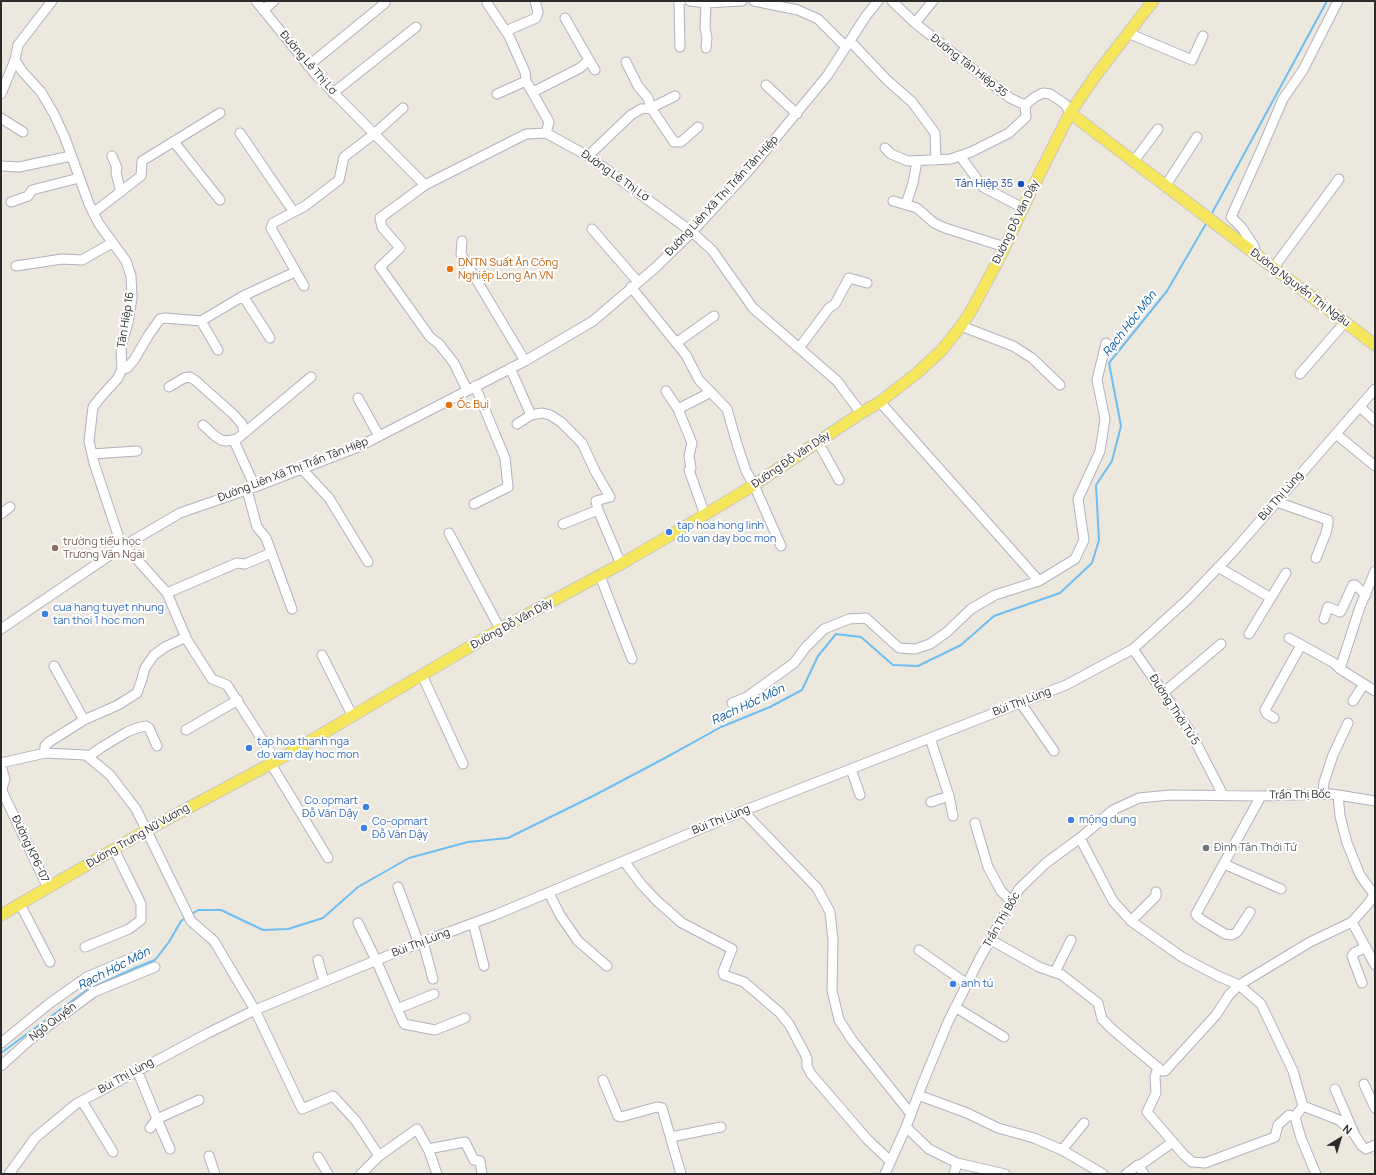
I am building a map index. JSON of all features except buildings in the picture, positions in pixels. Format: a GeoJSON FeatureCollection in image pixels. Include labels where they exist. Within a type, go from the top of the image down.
{"type":"FeatureCollection","features":[{"type":"Feature","properties":{"kind":"main road","name":"Đường Đỗ Văn Dậy"},"geometry":{"type":"LineString","coordinates":[[273,762],[500,629],[600,576],[705,515],[754,485],[861,413],[880,402],[917,373],[941,351],[962,326],[982,291],[1070,113],[1096,75],[1153,1]]}},
{"type":"Feature","properties":{"kind":"main road"},"geometry":{"type":"LineString","coordinates":[[1070,113],[1166,185]]}},
{"type":"Feature","properties":{"kind":"main road","name":"Đường Nguyễn Thị Ngâu"},"geometry":{"type":"LineString","coordinates":[[1166,185],[1194,208],[1274,267],[1375,345]]}},
{"type":"Feature","properties":{"kind":"main road","name":"Đường Trưng Nữ Vương"},"geometry":{"type":"LineString","coordinates":[[1,915],[147,830],[273,762]]}},
{"type":"Feature","properties":{"kind":"street"},"geometry":{"type":"LineString","coordinates":[[1,94],[18,45],[52,1]]}},
{"type":"Feature","properties":{"kind":"street","name":"Đường Lê Thị Lơ"},"geometry":{"type":"LineString","coordinates":[[256,1],[308,66],[425,185]]}},
{"type":"Feature","properties":{"kind":"street"},"geometry":{"type":"LineString","coordinates":[[263,10],[274,1]]}},
{"type":"Feature","properties":{"kind":"street"},"geometry":{"type":"LineString","coordinates":[[506,31],[536,18],[538,12],[535,1]]}},
{"type":"Feature","properties":{"kind":"street"},"geometry":{"type":"LineString","coordinates":[[680,47],[679,2],[682,1]]}},
{"type":"Feature","properties":{"kind":"street"},"geometry":{"type":"LineString","coordinates":[[690,1],[706,3],[742,1]]}},
{"type":"Feature","properties":{"kind":"street"},"geometry":{"type":"LineString","coordinates":[[754,1],[798,10],[818,19],[848,44],[912,102],[936,133],[936,160]]}},
{"type":"Feature","properties":{"kind":"street","name":"Đường Liên Xã Thị Trấn Tân Hiệp"},"geometry":{"type":"LineString","coordinates":[[1,629],[122,547],[180,514],[358,447],[423,415],[471,388],[525,361],[592,321],[655,268],[692,232],[751,168],[827,76],[866,16],[878,1]]}},
{"type":"Feature","properties":{"kind":"street","name":"Đường Tân Hiệp 35"},"geometry":{"type":"LineString","coordinates":[[892,1],[915,23],[1010,98],[1026,105]]}},
{"type":"Feature","properties":{"kind":"street"},"geometry":{"type":"LineString","coordinates":[[915,23],[933,1]]}},
{"type":"Feature","properties":{"kind":"street"},"geometry":{"type":"LineString","coordinates":[[1256,255],[1254,246],[1242,228],[1230,217],[1283,99],[1303,70],[1338,1]]}},
{"type":"Feature","properties":{"kind":"street"},"geometry":{"type":"LineString","coordinates":[[308,66],[385,3]]}},
{"type":"Feature","properties":{"kind":"street"},"geometry":{"type":"LineString","coordinates":[[474,504],[508,487],[505,458],[471,388],[439,344],[430,337],[380,267],[400,248],[382,227],[380,218],[425,185],[526,134],[546,133],[549,122],[526,81],[525,72],[506,31],[487,3]]}},
{"type":"Feature","properties":{"kind":"street"},"geometry":{"type":"LineString","coordinates":[[706,3],[706,48]]}},
{"type":"Feature","properties":{"kind":"street"},"geometry":{"type":"LineString","coordinates":[[565,18],[595,70]]}},
{"type":"Feature","properties":{"kind":"street"},"geometry":{"type":"LineString","coordinates":[[333,93],[416,27]]}},
{"type":"Feature","properties":{"kind":"street"},"geometry":{"type":"LineString","coordinates":[[1128,34],[1192,60],[1203,36]]}},
{"type":"Feature","properties":{"kind":"street","name":"Tân Hiệp 16"},"geometry":{"type":"LineString","coordinates":[[14,60],[41,92],[54,114],[88,204],[99,224],[126,261],[131,276],[132,298],[128,323],[121,346],[122,370]]}},
{"type":"Feature","properties":{"kind":"street"},"geometry":{"type":"LineString","coordinates":[[533,92],[580,68],[589,60]]}},
{"type":"Feature","properties":{"kind":"street"},"geometry":{"type":"LineString","coordinates":[[626,62],[638,86],[648,98],[651,108],[674,142],[681,142],[698,126]]}},
{"type":"Feature","properties":{"kind":"street"},"geometry":{"type":"LineString","coordinates":[[497,94],[526,81]]}},
{"type":"Feature","properties":{"kind":"street"},"geometry":{"type":"LineString","coordinates":[[766,85],[797,114]]}},
{"type":"Feature","properties":{"kind":"street"},"geometry":{"type":"LineString","coordinates":[[885,148],[891,154],[908,161],[951,159],[960,156],[1009,133],[1026,117],[1026,105],[1035,97],[1043,93],[1050,94],[1065,104],[1070,113]]}},
{"type":"Feature","properties":{"kind":"street"},"geometry":{"type":"LineString","coordinates":[[588,156],[640,109],[651,108],[675,96]]}},
{"type":"Feature","properties":{"kind":"street"},"geometry":{"type":"LineString","coordinates":[[304,286],[271,228],[273,223],[293,211],[305,206],[339,180],[344,157],[374,134],[403,108]]}},
{"type":"Feature","properties":{"kind":"street"},"geometry":{"type":"LineString","coordinates":[[93,213],[141,176],[142,161],[220,113]]}},
{"type":"Feature","properties":{"kind":"street"},"geometry":{"type":"LineString","coordinates":[[1,118],[23,132]]}},
{"type":"Feature","properties":{"kind":"street"},"geometry":{"type":"LineString","coordinates":[[1134,161],[1158,129]]}},
{"type":"Feature","properties":{"kind":"street"},"geometry":{"type":"LineString","coordinates":[[240,133],[293,211]]}},
{"type":"Feature","properties":{"kind":"street","name":"Đường Lê Thị Lơ"},"geometry":{"type":"LineString","coordinates":[[546,133],[588,156],[692,232],[712,250],[753,308],[837,381],[861,413]]}},
{"type":"Feature","properties":{"kind":"street"},"geometry":{"type":"LineString","coordinates":[[1166,185],[1197,137]]}},
{"type":"Feature","properties":{"kind":"street"},"geometry":{"type":"LineString","coordinates":[[174,142],[220,200]]}},
{"type":"Feature","properties":{"kind":"street"},"geometry":{"type":"LineString","coordinates":[[1,166],[19,167],[71,156]]}},
{"type":"Feature","properties":{"kind":"street"},"geometry":{"type":"LineString","coordinates":[[112,156],[117,168],[116,173],[121,192]]}},
{"type":"Feature","properties":{"kind":"street"},"geometry":{"type":"LineString","coordinates":[[960,156],[982,186],[1023,208]]}},
{"type":"Feature","properties":{"kind":"street"},"geometry":{"type":"LineString","coordinates":[[906,204],[913,183],[917,161]]}},
{"type":"Feature","properties":{"kind":"street"},"geometry":{"type":"LineString","coordinates":[[11,202],[28,196],[32,190],[79,178]]}},
{"type":"Feature","properties":{"kind":"street"},"geometry":{"type":"LineString","coordinates":[[1274,267],[1339,179]]}},
{"type":"Feature","properties":{"kind":"street"},"geometry":{"type":"LineString","coordinates":[[893,201],[917,208],[934,223],[945,228],[1004,247]]}},
{"type":"Feature","properties":{"kind":"street"},"geometry":{"type":"LineString","coordinates":[[592,230],[635,284],[686,355],[699,380],[728,409],[746,471],[754,485],[781,546]]}},
{"type":"Feature","properties":{"kind":"street"},"geometry":{"type":"LineString","coordinates":[[462,241],[461,254],[525,361]]}},
{"type":"Feature","properties":{"kind":"street"},"geometry":{"type":"LineString","coordinates":[[16,266],[62,259],[82,260],[112,243]]}},
{"type":"Feature","properties":{"kind":"street"},"geometry":{"type":"LineString","coordinates":[[295,272],[243,296],[201,321],[165,318],[160,320],[148,336],[134,360],[127,368],[122,370],[118,378],[94,407],[89,440],[94,464],[122,547],[133,555],[167,593],[186,637],[212,680],[227,684],[238,700],[328,858]]}},
{"type":"Feature","properties":{"kind":"street"},"geometry":{"type":"LineString","coordinates":[[799,348],[829,308],[835,304],[849,278],[867,284]]}},
{"type":"Feature","properties":{"kind":"street"},"geometry":{"type":"LineString","coordinates":[[243,296],[270,338]]}},
{"type":"Feature","properties":{"kind":"street"},"geometry":{"type":"LineString","coordinates":[[676,343],[714,316]]}},
{"type":"Feature","properties":{"kind":"street"},"geometry":{"type":"LineString","coordinates":[[201,321],[218,350]]}},
{"type":"Feature","properties":{"kind":"street"},"geometry":{"type":"LineString","coordinates":[[1300,374],[1345,322]]}},
{"type":"Feature","properties":{"kind":"street"},"geometry":{"type":"LineString","coordinates":[[962,326],[1013,346],[1032,358],[1060,385]]}},
{"type":"Feature","properties":{"kind":"street"},"geometry":{"type":"LineString","coordinates":[[732,703],[746,696],[794,663],[806,647],[824,629],[849,619],[866,618],[899,648],[915,649],[930,644],[947,632],[971,609],[995,595],[1039,581],[1075,559],[1084,540],[1078,499],[1100,451],[1105,419],[1097,380],[1106,343]]}},
{"type":"Feature","properties":{"kind":"street"},"geometry":{"type":"LineString","coordinates":[[510,368],[531,415]]}},
{"type":"Feature","properties":{"kind":"street"},"geometry":{"type":"LineString","coordinates":[[169,387],[184,378],[190,377],[242,424],[244,432]]}},
{"type":"Feature","properties":{"kind":"street"},"geometry":{"type":"LineString","coordinates":[[292,609],[266,538],[257,527],[251,488],[235,443],[244,432],[311,377]]}},
{"type":"Feature","properties":{"kind":"street","name":"Bùi Thị Lùng"},"geometry":{"type":"LineString","coordinates":[[9,1174],[35,1138],[76,1104],[137,1070],[255,1010],[376,960],[549,893],[743,811],[1066,685],[1133,649],[1161,625],[1218,567],[1277,502],[1375,389]]}},
{"type":"Feature","properties":{"kind":"street"},"geometry":{"type":"LineString","coordinates":[[666,391],[678,409],[692,443],[689,456],[691,468],[689,470],[705,515]]}},
{"type":"Feature","properties":{"kind":"street"},"geometry":{"type":"LineString","coordinates":[[678,409],[711,392]]}},
{"type":"Feature","properties":{"kind":"street"},"geometry":{"type":"LineString","coordinates":[[358,398],[379,436]]}},
{"type":"Feature","properties":{"kind":"street"},"geometry":{"type":"LineString","coordinates":[[880,402],[1039,581]]}},
{"type":"Feature","properties":{"kind":"street"},"geometry":{"type":"LineString","coordinates":[[1360,407],[1375,421]]}},
{"type":"Feature","properties":{"kind":"street"},"geometry":{"type":"LineString","coordinates":[[517,424],[531,415],[542,413],[550,415],[560,422],[582,443],[610,497],[596,501],[598,510],[621,564]]}},
{"type":"Feature","properties":{"kind":"street"},"geometry":{"type":"LineString","coordinates":[[202,425],[221,440],[226,441],[237,439]]}},
{"type":"Feature","properties":{"kind":"street"},"geometry":{"type":"LineString","coordinates":[[1336,434],[1375,466]]}},
{"type":"Feature","properties":{"kind":"street"},"geometry":{"type":"LineString","coordinates":[[818,442],[839,480]]}},
{"type":"Feature","properties":{"kind":"street"},"geometry":{"type":"LineString","coordinates":[[92,454],[137,451]]}},
{"type":"Feature","properties":{"kind":"street"},"geometry":{"type":"LineString","coordinates":[[302,469],[329,498],[368,562]]}},
{"type":"Feature","properties":{"kind":"street"},"geometry":{"type":"LineString","coordinates":[[1277,502],[1328,520],[1326,533],[1316,558]]}},
{"type":"Feature","properties":{"kind":"street"},"geometry":{"type":"LineString","coordinates":[[1,514],[10,507]]}},
{"type":"Feature","properties":{"kind":"street"},"geometry":{"type":"LineString","coordinates":[[563,524],[598,510]]}},
{"type":"Feature","properties":{"kind":"street"},"geometry":{"type":"LineString","coordinates":[[449,533],[500,629]]}},
{"type":"Feature","properties":{"kind":"street"},"geometry":{"type":"LineString","coordinates":[[167,593],[237,562],[245,564],[271,553]]}},
{"type":"Feature","properties":{"kind":"street"},"geometry":{"type":"LineString","coordinates":[[1218,567],[1271,598]]}},
{"type":"Feature","properties":{"kind":"street"},"geometry":{"type":"LineString","coordinates":[[1340,668],[1375,571]]}},
{"type":"Feature","properties":{"kind":"street"},"geometry":{"type":"LineString","coordinates":[[1249,634],[1286,573]]}},
{"type":"Feature","properties":{"kind":"street"},"geometry":{"type":"LineString","coordinates":[[600,576],[632,659]]}},
{"type":"Feature","properties":{"kind":"street"},"geometry":{"type":"LineString","coordinates":[[1324,619],[1328,607],[1340,612],[1341,611],[1353,585],[1355,585],[1366,595]]}},
{"type":"Feature","properties":{"kind":"street"},"geometry":{"type":"LineString","coordinates":[[45,753],[45,746],[49,742],[84,720],[118,705],[137,692],[145,668],[154,655],[186,637]]}},
{"type":"Feature","properties":{"kind":"street"},"geometry":{"type":"LineString","coordinates":[[1289,638],[1334,663],[1375,690]]}},
{"type":"Feature","properties":{"kind":"street"},"geometry":{"type":"LineString","coordinates":[[1163,692],[1221,644]]}},
{"type":"Feature","properties":{"kind":"street"},"geometry":{"type":"LineString","coordinates":[[1274,718],[1267,714],[1265,710],[1301,645]]}},
{"type":"Feature","properties":{"kind":"street","name":"Đường Thới Tứ 5"},"geometry":{"type":"LineString","coordinates":[[1133,649],[1190,731],[1223,795]]}},
{"type":"Feature","properties":{"kind":"street"},"geometry":{"type":"LineString","coordinates":[[322,655],[352,715]]}},
{"type":"Feature","properties":{"kind":"street"},"geometry":{"type":"LineString","coordinates":[[54,666],[84,720]]}},
{"type":"Feature","properties":{"kind":"street"},"geometry":{"type":"LineString","coordinates":[[422,675],[463,764]]}},
{"type":"Feature","properties":{"kind":"street"},"geometry":{"type":"LineString","coordinates":[[1353,701],[1364,684]]}},
{"type":"Feature","properties":{"kind":"street"},"geometry":{"type":"LineString","coordinates":[[186,730],[238,700]]}},
{"type":"Feature","properties":{"kind":"street"},"geometry":{"type":"LineString","coordinates":[[1020,702],[1054,750]]}},
{"type":"Feature","properties":{"kind":"street"},"geometry":{"type":"LineString","coordinates":[[1323,794],[1324,782],[1333,755],[1348,723]]}},
{"type":"Feature","properties":{"kind":"street"},"geometry":{"type":"LineString","coordinates":[[88,757],[126,732],[146,726],[149,728],[157,746]]}},
{"type":"Feature","properties":{"kind":"street"},"geometry":{"type":"LineString","coordinates":[[930,738],[949,796],[953,816]]}},
{"type":"Feature","properties":{"kind":"street"},"geometry":{"type":"LineString","coordinates":[[1,764],[45,753],[86,755],[110,775],[136,809],[191,920],[214,941],[255,1010],[302,1109],[333,1096],[356,1121],[379,1156]]}},
{"type":"Feature","properties":{"kind":"street","name":"Đường KP6-07"},"geometry":{"type":"LineString","coordinates":[[1,764],[5,779],[2,789],[3,793],[48,888]]}},
{"type":"Feature","properties":{"kind":"street"},"geometry":{"type":"LineString","coordinates":[[851,769],[860,796]]}},
{"type":"Feature","properties":{"kind":"street"},"geometry":{"type":"LineString","coordinates":[[991,940],[1039,967],[1062,975],[1098,1003],[1102,1019],[1113,1030],[1162,1071],[1167,1069],[1216,1016],[1229,995],[1239,985],[1310,942],[1352,922],[1374,895],[1360,875],[1347,843],[1340,816],[1338,794]]}},
{"type":"Feature","properties":{"kind":"street","name":"Trần Thị Bốc"},"geometry":{"type":"LineString","coordinates":[[885,1174],[955,1007],[1019,889],[1046,862],[1080,838],[1113,810],[1139,798],[1170,795],[1261,796],[1338,794],[1375,801]]}},
{"type":"Feature","properties":{"kind":"street"},"geometry":{"type":"LineString","coordinates":[[931,802],[949,796]]}},
{"type":"Feature","properties":{"kind":"street"},"geometry":{"type":"LineString","coordinates":[[1250,912],[1237,932],[1232,935],[1225,934],[1196,914],[1261,796]]}},
{"type":"Feature","properties":{"kind":"street"},"geometry":{"type":"LineString","coordinates":[[743,811],[818,888],[830,912],[833,940],[832,990],[840,1020],[852,1040],[911,1114]]}},
{"type":"Feature","properties":{"kind":"street"},"geometry":{"type":"LineString","coordinates":[[975,823],[988,867],[1001,892],[1012,902]]}},
{"type":"Feature","properties":{"kind":"street"},"geometry":{"type":"LineString","coordinates":[[1080,838],[1113,901],[1131,921],[1182,956],[1218,976],[1239,985],[1261,1004],[1293,1071],[1303,1106]]}},
{"type":"Feature","properties":{"kind":"street"},"geometry":{"type":"LineString","coordinates":[[85,947],[129,929],[141,920],[141,904],[114,849]]}},
{"type":"Feature","properties":{"kind":"street"},"geometry":{"type":"LineString","coordinates":[[624,861],[656,901],[682,924],[732,949],[723,972],[724,975],[744,982],[779,1012],[789,1024],[805,1054],[807,1066],[812,1074],[866,1139],[890,1161]]}},
{"type":"Feature","properties":{"kind":"street"},"geometry":{"type":"LineString","coordinates":[[1224,864],[1281,889]]}},
{"type":"Feature","properties":{"kind":"street"},"geometry":{"type":"LineString","coordinates":[[398,887],[421,943],[433,979]]}},
{"type":"Feature","properties":{"kind":"street"},"geometry":{"type":"LineString","coordinates":[[1131,921],[1156,896],[1156,892]]}},
{"type":"Feature","properties":{"kind":"street"},"geometry":{"type":"LineString","coordinates":[[549,893],[560,915],[578,941],[607,966]]}},
{"type":"Feature","properties":{"kind":"street"},"geometry":{"type":"LineString","coordinates":[[20,904],[50,962]]}},
{"type":"Feature","properties":{"kind":"street"},"geometry":{"type":"LineString","coordinates":[[1352,922],[1375,964]]}},
{"type":"Feature","properties":{"kind":"street"},"geometry":{"type":"LineString","coordinates":[[358,923],[404,1024],[435,1030],[465,1018]]}},
{"type":"Feature","properties":{"kind":"street"},"geometry":{"type":"LineString","coordinates":[[473,923],[484,966]]}},
{"type":"Feature","properties":{"kind":"street"},"geometry":{"type":"LineString","coordinates":[[1055,972],[1071,940]]}},
{"type":"Feature","properties":{"kind":"street"},"geometry":{"type":"LineString","coordinates":[[1362,983],[1352,956],[1354,953],[1366,947]]}},
{"type":"Feature","properties":{"kind":"street"},"geometry":{"type":"LineString","coordinates":[[919,950],[967,984]]}},
{"type":"Feature","properties":{"kind":"street","name":"Ngô Quyền"},"geometry":{"type":"LineString","coordinates":[[1,1043],[50,1003],[87,977],[141,954]]}},
{"type":"Feature","properties":{"kind":"street"},"geometry":{"type":"LineString","coordinates":[[318,960],[324,982]]}},
{"type":"Feature","properties":{"kind":"street","name":"Ngô Quyền"},"geometry":{"type":"LineString","coordinates":[[1,1066],[32,1038],[94,992],[155,967]]}},
{"type":"Feature","properties":{"kind":"street"},"geometry":{"type":"LineString","coordinates":[[397,1009],[434,994]]}},
{"type":"Feature","properties":{"kind":"street"},"geometry":{"type":"LineString","coordinates":[[955,1007],[1004,1037]]}},
{"type":"Feature","properties":{"kind":"street"},"geometry":{"type":"LineString","coordinates":[[1158,1067],[1155,1077],[1156,1093],[1148,1112],[1188,1160],[1197,1163],[1205,1163],[1275,1137],[1278,1125],[1289,1115],[1295,1117]]}},
{"type":"Feature","properties":{"kind":"street"},"geometry":{"type":"LineString","coordinates":[[137,1070],[170,1149]]}},
{"type":"Feature","properties":{"kind":"street"},"geometry":{"type":"LineString","coordinates":[[603,1080],[618,1116],[661,1107],[681,1174]]}},
{"type":"Feature","properties":{"kind":"street"},"geometry":{"type":"LineString","coordinates":[[1364,1084],[1375,1108]]}},
{"type":"Feature","properties":{"kind":"street"},"geometry":{"type":"LineString","coordinates":[[1335,1089],[1354,1134],[1362,1146],[1366,1149],[1374,1147]]}},
{"type":"Feature","properties":{"kind":"street"},"geometry":{"type":"LineString","coordinates":[[918,1096],[967,1113],[998,1128],[1034,1138],[1062,1150],[1103,1174]]}},
{"type":"Feature","properties":{"kind":"street"},"geometry":{"type":"LineString","coordinates":[[150,1128],[158,1119],[199,1100]]}},
{"type":"Feature","properties":{"kind":"street"},"geometry":{"type":"LineString","coordinates":[[82,1101],[113,1152]]}},
{"type":"Feature","properties":{"kind":"street"},"geometry":{"type":"LineString","coordinates":[[1295,1117],[1303,1106]]}},
{"type":"Feature","properties":{"kind":"street"},"geometry":{"type":"LineString","coordinates":[[1303,1106],[1339,1120],[1354,1134]]}},
{"type":"Feature","properties":{"kind":"street"},"geometry":{"type":"LineString","coordinates":[[1295,1117],[1306,1151],[1316,1174]]}},
{"type":"Feature","properties":{"kind":"street"},"geometry":{"type":"LineString","coordinates":[[1062,1150],[1084,1123]]}},
{"type":"Feature","properties":{"kind":"street"},"geometry":{"type":"LineString","coordinates":[[670,1137],[721,1127]]}},
{"type":"Feature","properties":{"kind":"street"},"geometry":{"type":"LineString","coordinates":[[906,1127],[929,1149],[957,1163],[1005,1174]]}},
{"type":"Feature","properties":{"kind":"street"},"geometry":{"type":"LineString","coordinates":[[361,1174],[379,1156],[417,1129],[428,1149],[437,1174]]}},
{"type":"Feature","properties":{"kind":"street"},"geometry":{"type":"LineString","coordinates":[[428,1149],[465,1142],[474,1160],[480,1161],[482,1174]]}},
{"type":"Feature","properties":{"kind":"street"},"geometry":{"type":"LineString","coordinates":[[1126,1174],[1138,1165],[1142,1170],[1173,1142]]}},
{"type":"Feature","properties":{"kind":"street"},"geometry":{"type":"LineString","coordinates":[[209,1156],[215,1174]]}},
{"type":"Feature","properties":{"kind":"street"},"geometry":{"type":"LineString","coordinates":[[318,1157],[328,1174]]}},
{"type":"Feature","properties":{"kind":"street"},"geometry":{"type":"LineString","coordinates":[[954,1174],[957,1163]]}},
{"type":"Feature","properties":{"kind":"waterway","name":"Rạch Hóc Môn"},"geometry":{"type":"LineString","coordinates":[[1211,215],[1327,1]]}},
{"type":"Feature","properties":{"kind":"waterway","name":"Rạch Hóc Môn"},"geometry":{"type":"LineString","coordinates":[[190,915],[198,910],[221,910],[263,930],[288,929],[323,918],[358,887],[409,858],[468,842],[508,838],[593,796],[721,727],[770,707],[802,690],[818,656],[836,634],[861,637],[893,665],[918,666],[961,645],[994,616],[1060,593],[1092,563],[1099,540],[1096,485],[1112,461],[1121,426],[1109,363],[1167,291],[1207,222]]}},
{"type":"Feature","properties":{"kind":"waterway","name":"Rạch Hóc Môn"},"geometry":{"type":"LineString","coordinates":[[1,1053],[87,990],[155,960],[169,942],[181,921],[187,917]]}},
{"type":"Feature","properties":{"kind":"place","name":"Tân Hiệp 35"},"geometry":{"type":"Point","coordinates":[1021,184]}},
{"type":"Feature","properties":{"kind":"place","name":"DNTN Suất Ăn Công Nghiệp Long An VN"},"geometry":{"type":"Point","coordinates":[450,269]}},
{"type":"Feature","properties":{"kind":"place","name":"Ốc Bụi"},"geometry":{"type":"Point","coordinates":[449,405]}},
{"type":"Feature","properties":{"kind":"place","name":"tap hoa hong linh do van day boc mon"},"geometry":{"type":"Point","coordinates":[669,532]}},
{"type":"Feature","properties":{"kind":"place","name":"trường tiểu học Trương Văn Ngài"},"geometry":{"type":"Point","coordinates":[55,548]}},
{"type":"Feature","properties":{"kind":"place","name":"cua hang tuyet nhung tan thoi 1 hoc mon"},"geometry":{"type":"Point","coordinates":[45,614]}},
{"type":"Feature","properties":{"kind":"place","name":"tap hoa thanh nga do vam day hoc mon"},"geometry":{"type":"Point","coordinates":[249,748]}},
{"type":"Feature","properties":{"kind":"place","name":"Co.opmart Đỗ Văn Dậy"},"geometry":{"type":"Point","coordinates":[366,807]}},
{"type":"Feature","properties":{"kind":"place","name":"mộng dung"},"geometry":{"type":"Point","coordinates":[1071,820]}},
{"type":"Feature","properties":{"kind":"place","name":"Co-opmart Đỗ Văn Dậy"},"geometry":{"type":"Point","coordinates":[364,828]}},
{"type":"Feature","properties":{"kind":"place","name":"Đình Tân Thới Tứ"},"geometry":{"type":"Point","coordinates":[1206,848]}},
{"type":"Feature","properties":{"kind":"place","name":"anh tú"},"geometry":{"type":"Point","coordinates":[953,984]}}]}
